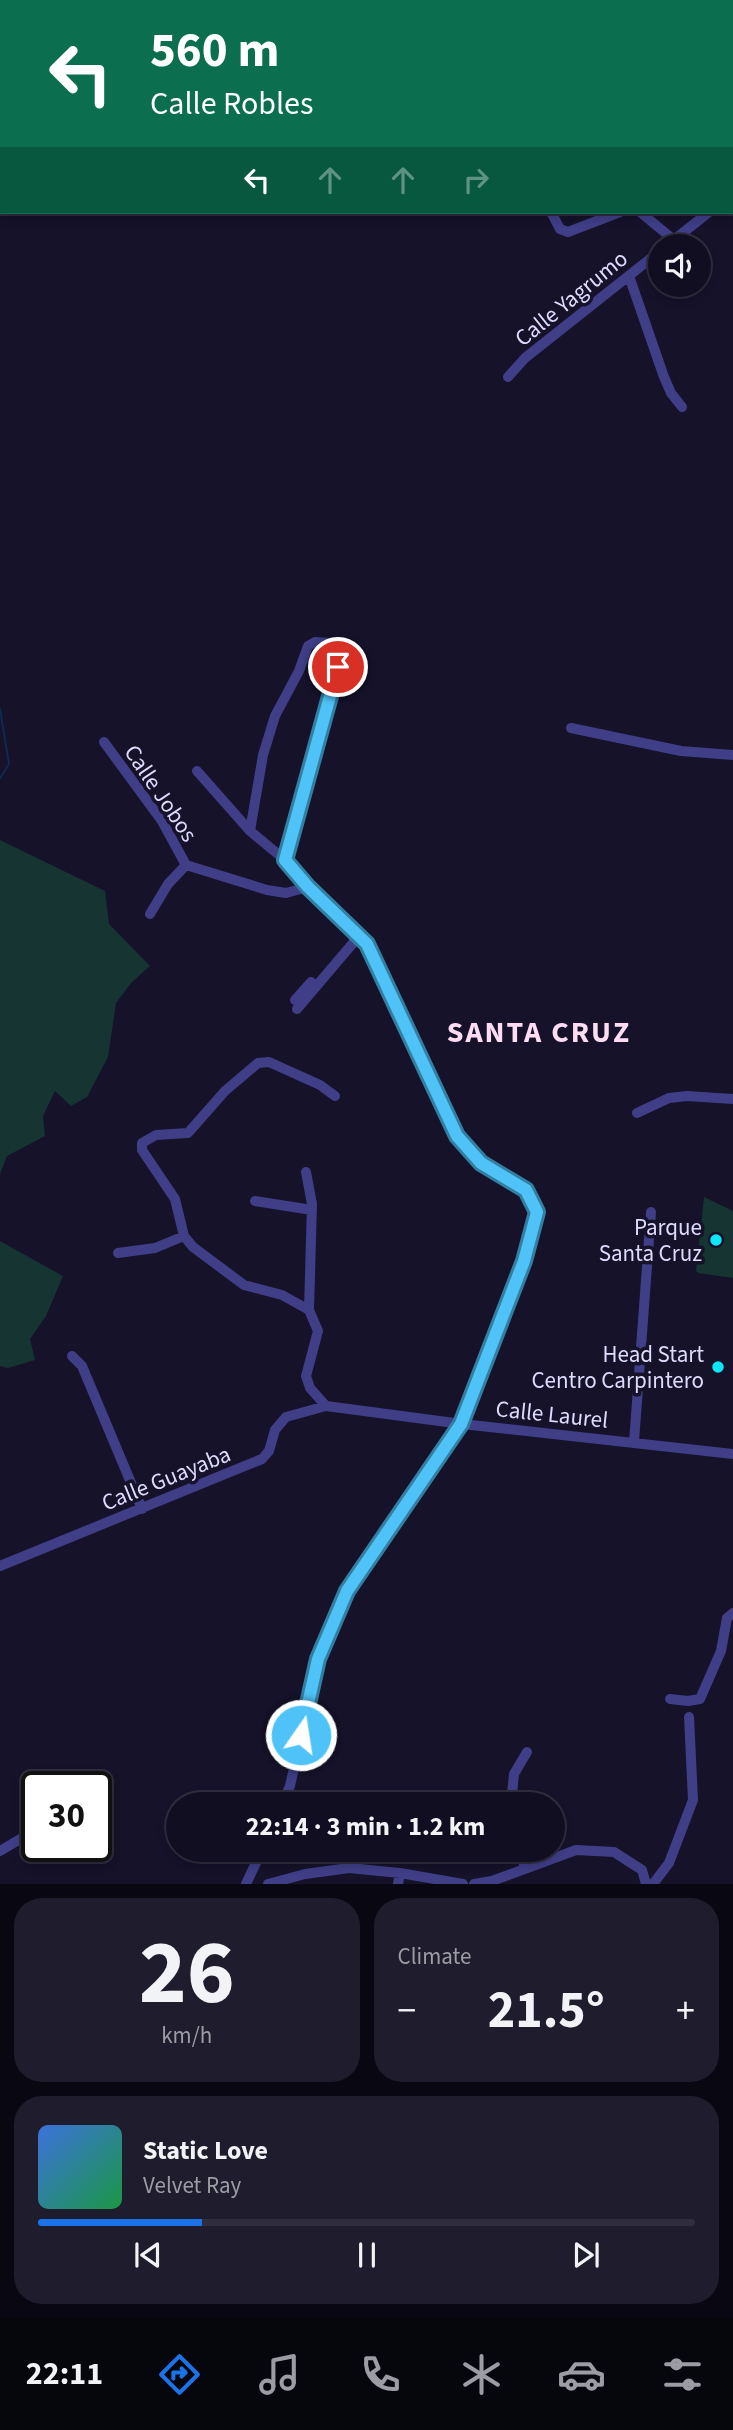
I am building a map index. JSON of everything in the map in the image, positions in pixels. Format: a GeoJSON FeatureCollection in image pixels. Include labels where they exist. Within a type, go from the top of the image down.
{"type":"FeatureCollection","features":[{"type":"Feature","properties":{"kind":"street"},"geometry":{"type":"LineString","coordinates":[[552,214],[560,229],[568,232],[615,214]]}},
{"type":"Feature","properties":{"kind":"street"},"geometry":{"type":"LineString","coordinates":[[642,214],[661,234]]}},
{"type":"Feature","properties":{"kind":"street"},"geometry":{"type":"LineString","coordinates":[[681,234],[706,214]]}},
{"type":"Feature","properties":{"kind":"street","name":"Calle Yagrumo"},"geometry":{"type":"LineString","coordinates":[[508,377],[525,358],[648,261]]}},
{"type":"Feature","properties":{"kind":"street"},"geometry":{"type":"LineString","coordinates":[[629,276],[664,377],[671,393],[682,407]]}},
{"type":"Feature","properties":{"kind":"street"},"geometry":{"type":"LineString","coordinates":[[250,831],[263,755],[275,716],[299,671],[308,646],[315,642],[330,643],[339,654],[338,667],[285,860]]}},
{"type":"Feature","properties":{"kind":"street"},"geometry":{"type":"LineString","coordinates":[[571,728],[681,751],[733,755]]}},
{"type":"Feature","properties":{"kind":"street","name":"Calle Jobos"},"geometry":{"type":"LineString","coordinates":[[104,742],[162,821],[186,865],[267,890],[286,892],[308,887]]}},
{"type":"Feature","properties":{"kind":"street"},"geometry":{"type":"LineString","coordinates":[[197,771],[250,831],[285,860],[308,887],[367,944],[457,1136],[481,1163],[526,1190],[537,1212],[524,1261],[461,1424],[347,1591],[318,1659],[287,1792]]}},
{"type":"Feature","properties":{"kind":"street"},"geometry":{"type":"LineString","coordinates":[[150,914],[168,884],[186,865]]}},
{"type":"Feature","properties":{"kind":"street"},"geometry":{"type":"LineString","coordinates":[[297,1005],[357,934]]}},
{"type":"Feature","properties":{"kind":"street"},"geometry":{"type":"LineString","coordinates":[[309,1310],[282,1295],[244,1285],[193,1247],[184,1236],[175,1199],[142,1150],[142,1143],[156,1135],[188,1133],[225,1091],[258,1063],[269,1062],[320,1085],[335,1096]]}},
{"type":"Feature","properties":{"kind":"street"},"geometry":{"type":"LineString","coordinates":[[637,1113],[669,1098],[687,1096],[733,1099]]}},
{"type":"Feature","properties":{"kind":"street"},"geometry":{"type":"LineString","coordinates":[[306,1172],[312,1210],[309,1310],[318,1331],[306,1376],[310,1388],[326,1406]]}},
{"type":"Feature","properties":{"kind":"street"},"geometry":{"type":"LineString","coordinates":[[255,1202],[312,1210]]}},
{"type":"Feature","properties":{"kind":"street"},"geometry":{"type":"LineString","coordinates":[[634,1442],[652,1212]]}},
{"type":"Feature","properties":{"kind":"street"},"geometry":{"type":"LineString","coordinates":[[118,1253],[155,1248],[184,1236]]}},
{"type":"Feature","properties":{"kind":"street"},"geometry":{"type":"LineString","coordinates":[[72,1356],[82,1366],[142,1509]]}},
{"type":"Feature","properties":{"kind":"street","name":"Calle Laurel"},"geometry":{"type":"LineString","coordinates":[[326,1406],[733,1454]]}},
{"type":"Feature","properties":{"kind":"street","name":"Calle Guayaba"},"geometry":{"type":"LineString","coordinates":[[0,1566],[261,1460],[268,1451],[275,1430],[286,1417],[326,1406]]}},
{"type":"Feature","properties":{"kind":"street"},"geometry":{"type":"LineString","coordinates":[[670,1699],[700,1699],[721,1650],[727,1618],[733,1613]]}},
{"type":"Feature","properties":{"kind":"street"},"geometry":{"type":"LineString","coordinates":[[653,1884],[668,1863],[693,1800],[689,1717]]}},
{"type":"Feature","properties":{"kind":"street"},"geometry":{"type":"LineString","coordinates":[[512,1792],[514,1774],[527,1752]]}},
{"type":"Feature","properties":{"kind":"street"},"geometry":{"type":"LineString","coordinates":[[0,1851],[21,1839]]}},
{"type":"Feature","properties":{"kind":"street"},"geometry":{"type":"LineString","coordinates":[[475,1884],[492,1881],[576,1850],[614,1852],[642,1870],[646,1884]]}},
{"type":"Feature","properties":{"kind":"street"},"geometry":{"type":"LineString","coordinates":[[246,1884],[256,1862]]}},
{"type":"Feature","properties":{"kind":"street"},"geometry":{"type":"LineString","coordinates":[[523,1862],[525,1868]]}},
{"type":"Feature","properties":{"kind":"street"},"geometry":{"type":"LineString","coordinates":[[268,1884],[305,1874],[349,1868],[399,1879],[463,1884]]}},
{"type":"Feature","properties":{"kind":"green space"},"geometry":{"type":"Polygon","coordinates":[[[0,840],[105,891],[109,924],[150,966],[131,983],[116,1003],[108,1057],[87,1097],[71,1106],[55,1091],[43,1116],[45,1136],[7,1156],[0,1174],[0,840]]]}},
{"type":"Feature","properties":{"kind":"green space","name":"Parque Santa Cruz"},"geometry":{"type":"Polygon","coordinates":[[[704,1197],[733,1211],[733,1278],[696,1271],[704,1197]]]}},
{"type":"Feature","properties":{"kind":"green space"},"geometry":{"type":"Polygon","coordinates":[[[0,1241],[63,1276],[46,1316],[30,1339],[35,1360],[8,1368],[0,1366],[0,1241]]]}},
{"type":"Feature","properties":{"kind":"waterway"},"geometry":{"type":"LineString","coordinates":[[0,709],[9,764],[0,778]]}},
{"type":"Feature","properties":{"kind":"place","name":"Parque Santa Cruz"},"geometry":{"type":"Point","coordinates":[716,1240]}},
{"type":"Feature","properties":{"kind":"place","name":"Head Start Centro Carpintero"},"geometry":{"type":"Point","coordinates":[718,1367]}},
{"type":"Feature","properties":{"kind":"district","name":"SANTA CRUZ"},"geometry":{"type":"Point","coordinates":[539,1032]}},
{"type":"Feature","properties":{"kind":"route"},"geometry":{"type":"LineString","coordinates":[[301,1735],[318,1659],[347,1591],[461,1424],[524,1261],[537,1212],[526,1190],[481,1163],[457,1136],[367,944],[308,887],[285,860],[338,667]]}}]}
